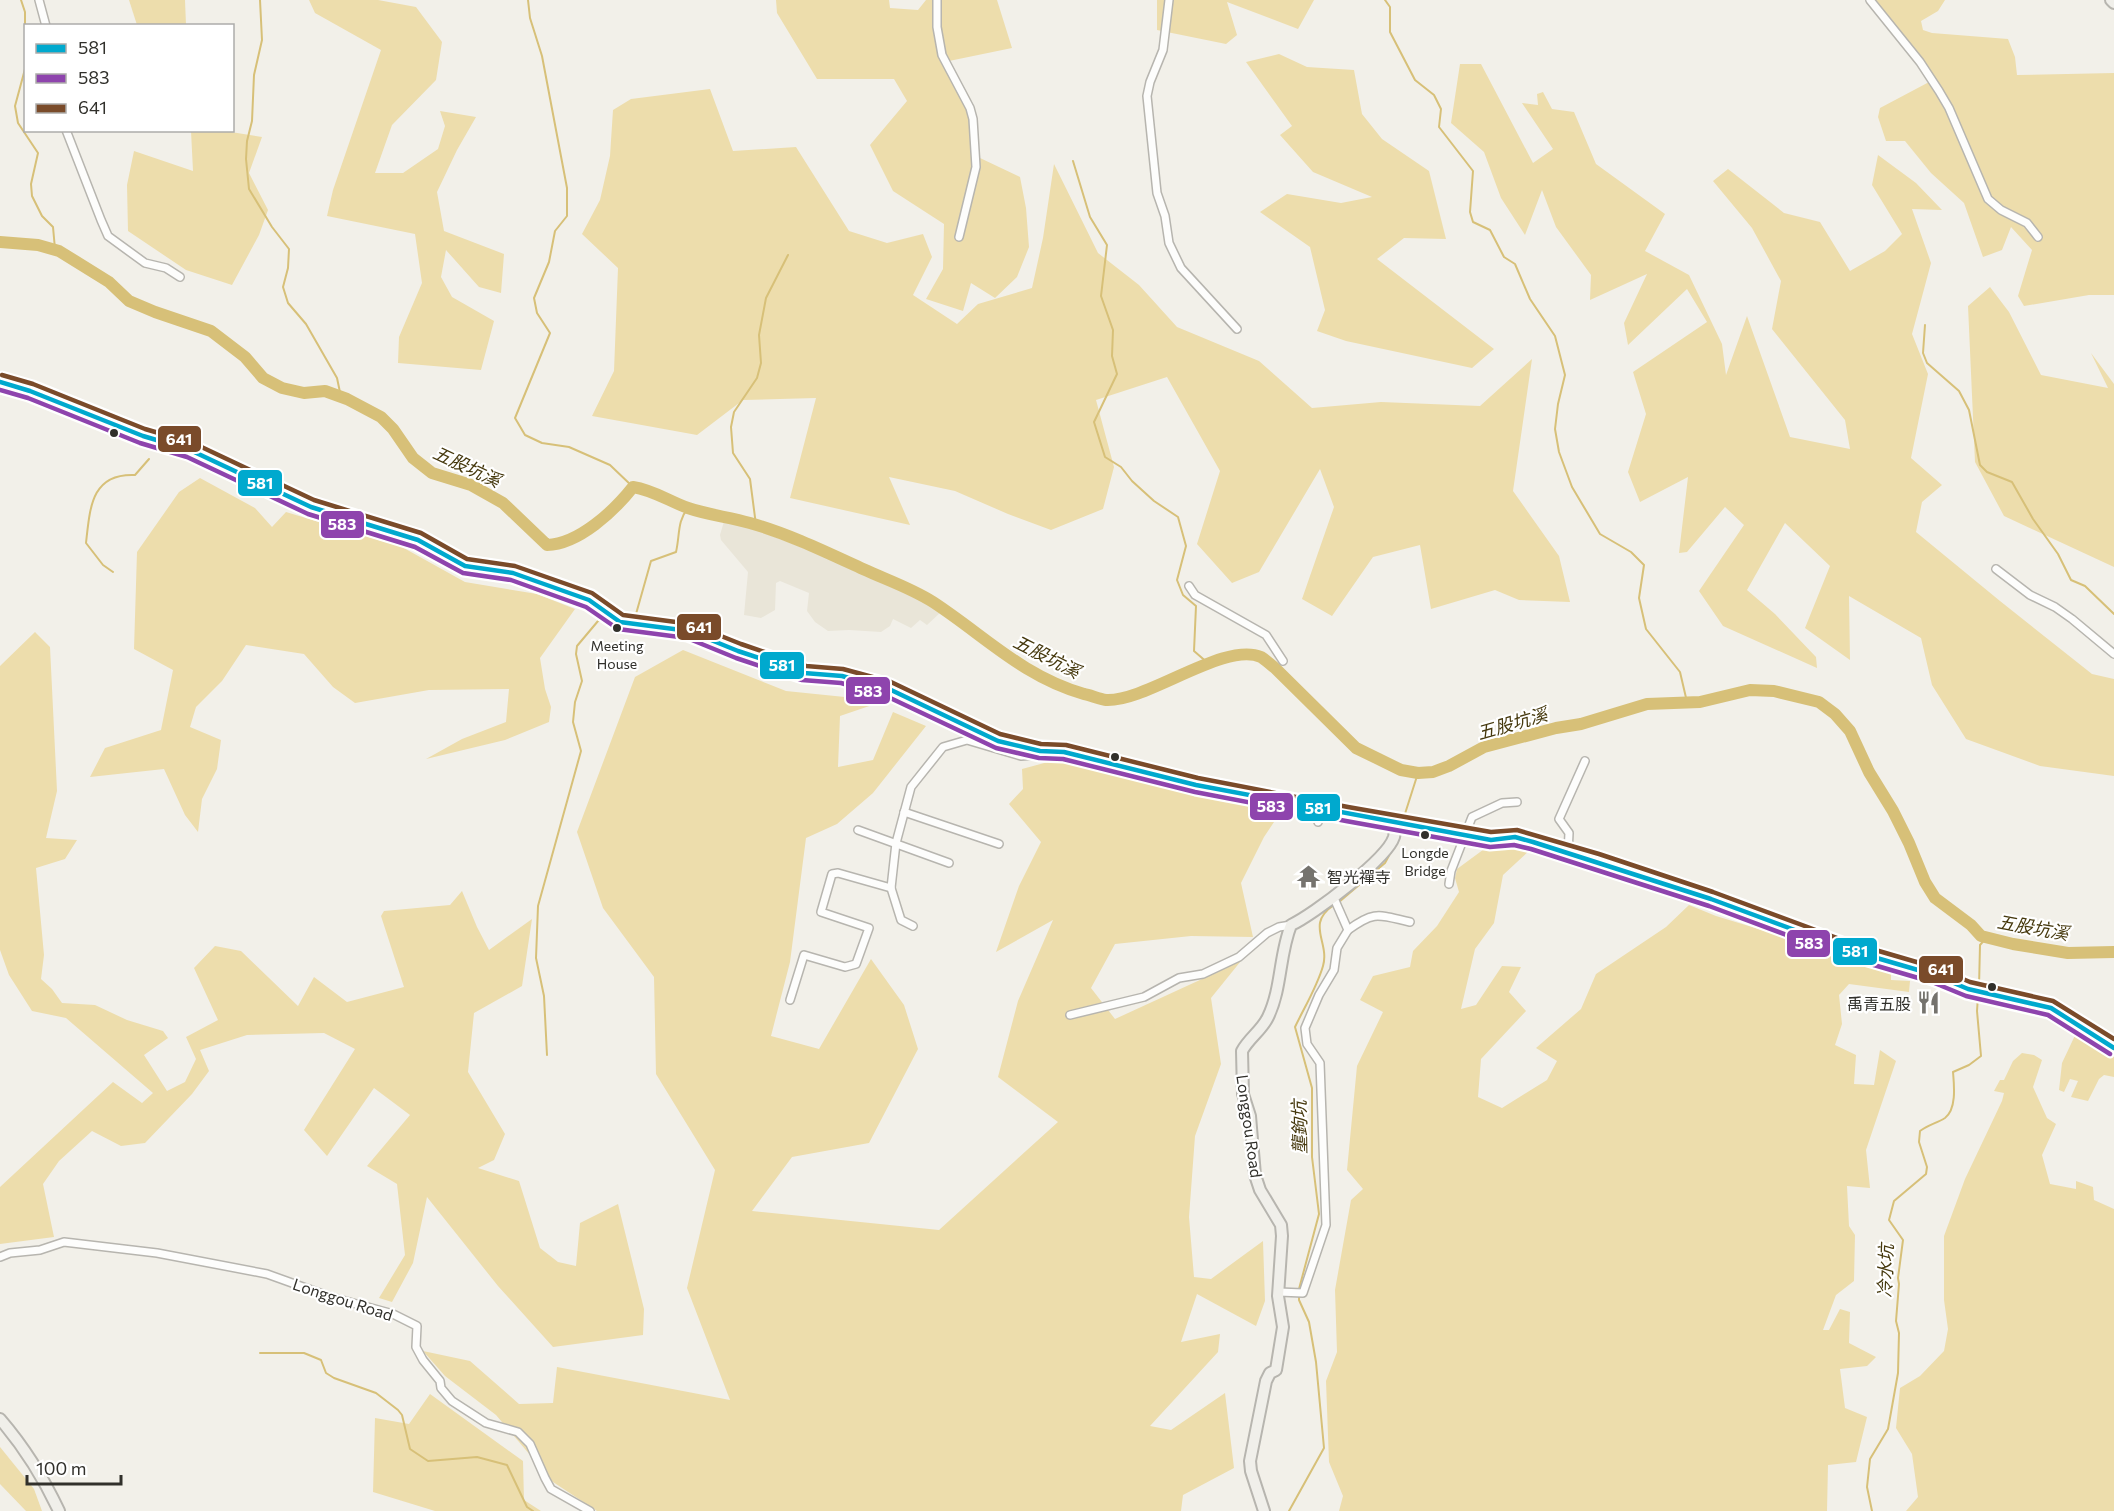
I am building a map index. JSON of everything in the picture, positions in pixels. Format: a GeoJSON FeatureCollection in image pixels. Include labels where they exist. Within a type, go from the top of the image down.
{"type":"FeatureCollection","features":[{"type":"Feature","properties":{"kind":"main road"},"geometry":{"type":"LineString","coordinates":[[0,382],[30,391],[143,436],[190,450],[311,507],[417,540],[465,566],[513,573],[589,600],[620,622],[689,631],[746,654],[804,673],[842,676],[881,686],[998,741],[1040,751],[1064,752],[1196,784],[1465,836],[1491,840],[1515,837],[1597,861],[1711,899],[1846,949],[1935,975],[1978,992],[2051,1008],[2114,1048]]}},
{"type":"Feature","properties":{"kind":"main road"},"geometry":{"type":"LineString","coordinates":[[1291,925],[1335,901],[1388,847],[1401,824]]}},
{"type":"Feature","properties":{"kind":"main road","name":"Longgou Road"},"geometry":{"type":"LineString","coordinates":[[1264,1511],[1253,1480],[1250,1461],[1266,1380],[1269,1373],[1276,1370],[1280,1353],[1283,1328],[1279,1292],[1282,1236],[1281,1225],[1260,1190],[1255,1175],[1250,1116],[1243,1095],[1242,1051],[1267,1019],[1276,994],[1280,965],[1291,925]]}},
{"type":"Feature","properties":{"kind":"main road"},"geometry":{"type":"LineString","coordinates":[[0,1419],[21,1444],[41,1474],[59,1511]]}},
{"type":"Feature","properties":{"kind":"street"},"geometry":{"type":"LineString","coordinates":[[39,0],[45,24]]}},
{"type":"Feature","properties":{"kind":"street"},"geometry":{"type":"LineString","coordinates":[[937,0],[937,27],[942,55],[970,108],[973,119],[976,167],[959,237]]}},
{"type":"Feature","properties":{"kind":"street"},"geometry":{"type":"LineString","coordinates":[[1169,0],[1163,50],[1147,96],[1157,193],[1164,216],[1168,243],[1180,267],[1237,329]]}},
{"type":"Feature","properties":{"kind":"street"},"geometry":{"type":"LineString","coordinates":[[1870,0],[1920,62],[1939,91],[1949,108],[1988,199],[2001,210],[2027,223],[2038,237]]}},
{"type":"Feature","properties":{"kind":"street"},"geometry":{"type":"LineString","coordinates":[[67,132],[108,236],[145,263],[166,268],[180,277]]}},
{"type":"Feature","properties":{"kind":"street"},"geometry":{"type":"LineString","coordinates":[[1996,569],[2030,595],[2055,607],[2072,619],[2114,654]]}},
{"type":"Feature","properties":{"kind":"street"},"geometry":{"type":"LineString","coordinates":[[1189,586],[1195,595],[1266,635],[1283,660]]}},
{"type":"Feature","properties":{"kind":"street"},"geometry":{"type":"LineString","coordinates":[[913,926],[901,920],[891,888],[896,843],[911,787],[943,747],[967,740],[1021,756],[1034,755],[1040,751]]}},
{"type":"Feature","properties":{"kind":"street"},"geometry":{"type":"LineString","coordinates":[[1568,853],[1569,833],[1559,819],[1585,761]]}},
{"type":"Feature","properties":{"kind":"street"},"geometry":{"type":"LineString","coordinates":[[1449,884],[1451,871],[1472,817],[1502,802],[1517,802]]}},
{"type":"Feature","properties":{"kind":"street"},"geometry":{"type":"LineString","coordinates":[[1315,808],[1318,822]]}},
{"type":"Feature","properties":{"kind":"street"},"geometry":{"type":"LineString","coordinates":[[904,812],[999,844]]}},
{"type":"Feature","properties":{"kind":"street"},"geometry":{"type":"LineString","coordinates":[[858,830],[949,862]]}},
{"type":"Feature","properties":{"kind":"street"},"geometry":{"type":"LineString","coordinates":[[790,1000],[804,955],[844,967],[856,964],[869,928],[822,912],[832,874],[838,873],[891,888]]}},
{"type":"Feature","properties":{"kind":"street"},"geometry":{"type":"LineString","coordinates":[[1335,901],[1348,930]]}},
{"type":"Feature","properties":{"kind":"street"},"geometry":{"type":"LineString","coordinates":[[1279,1292],[1303,1293],[1326,1225],[1320,1063],[1307,1044],[1305,1028],[1318,995],[1334,970],[1337,948],[1348,930],[1365,918],[1378,915],[1410,922]]}},
{"type":"Feature","properties":{"kind":"street"},"geometry":{"type":"LineString","coordinates":[[1070,1015],[1144,997],[1179,978],[1203,974],[1239,957],[1267,933],[1279,927],[1291,925]]}},
{"type":"Feature","properties":{"kind":"street","name":"Longgou Road"},"geometry":{"type":"LineString","coordinates":[[0,1257],[40,1250],[63,1242],[157,1253],[267,1274],[331,1297],[393,1314],[417,1326],[416,1347],[440,1381],[441,1388],[452,1401],[486,1423],[519,1432],[531,1444],[544,1478],[551,1489],[590,1511]]}},
{"type":"Feature","properties":{"kind":"shaded area"},"geometry":{"type":"Polygon","coordinates":[[[129,0],[185,0],[186,24],[137,24],[129,0]]]}},
{"type":"Feature","properties":{"kind":"shaded area"},"geometry":{"type":"Polygon","coordinates":[[[309,0],[378,0],[416,7],[442,42],[436,80],[392,125],[375,173],[403,173],[438,149],[445,126],[440,111],[476,117],[437,192],[444,231],[504,254],[501,293],[479,287],[446,250],[441,277],[452,297],[494,321],[481,370],[398,363],[399,337],[422,283],[415,234],[327,216],[333,190],[381,50],[315,13],[309,0]]]}},
{"type":"Feature","properties":{"kind":"shaded area"},"geometry":{"type":"Polygon","coordinates":[[[776,0],[889,0],[890,8],[918,10],[926,0],[997,0],[1012,48],[949,61],[970,98],[980,158],[1020,177],[1026,208],[1029,247],[1017,277],[995,298],[971,283],[963,311],[926,299],[943,269],[944,224],[893,191],[870,145],[907,101],[894,79],[817,79],[777,13],[776,0]]]}},
{"type":"Feature","properties":{"kind":"shaded area"},"geometry":{"type":"Polygon","coordinates":[[[1157,0],[1314,0],[1298,29],[1227,2],[1237,35],[1226,44],[1157,30],[1157,0]]]}},
{"type":"Feature","properties":{"kind":"shaded area"},"geometry":{"type":"Polygon","coordinates":[[[1869,0],[1945,0],[1938,11],[1921,21],[1923,30],[1932,33],[2008,39],[2015,57],[2017,75],[2114,73],[2114,295],[2089,295],[2024,306],[2018,296],[2032,250],[2011,227],[2002,250],[1983,257],[1964,203],[1931,173],[1905,141],[1886,141],[1878,117],[1880,108],[1931,81],[1869,0]]]}},
{"type":"Feature","properties":{"kind":"shaded area"},"geometry":{"type":"Polygon","coordinates":[[[1279,54],[1307,67],[1354,70],[1362,114],[1382,139],[1429,171],[1446,239],[1404,238],[1377,259],[1494,349],[1472,368],[1346,341],[1317,331],[1325,310],[1310,247],[1260,212],[1287,194],[1341,203],[1372,197],[1313,172],[1280,135],[1292,126],[1246,62],[1279,54]]]}},
{"type":"Feature","properties":{"kind":"shaded area"},"geometry":{"type":"Polygon","coordinates":[[[1460,64],[1481,64],[1533,163],[1553,149],[1522,103],[1538,105],[1537,94],[1543,92],[1552,109],[1574,112],[1596,164],[1665,214],[1645,251],[1689,275],[1722,344],[1726,375],[1747,316],[1790,437],[1850,449],[1845,420],[1772,329],[1781,281],[1752,228],[1713,181],[1728,169],[1784,213],[1820,222],[1850,271],[1885,251],[1902,234],[1872,185],[1878,155],[1916,183],[1942,210],[1912,209],[1931,263],[1912,334],[1928,374],[1911,458],[1942,485],[1922,502],[1916,532],[2092,674],[2114,679],[2114,776],[2040,766],[1966,739],[1932,685],[1921,638],[1849,596],[1850,660],[1805,628],[1830,566],[1785,523],[1747,590],[1775,614],[1816,657],[1817,668],[1723,626],[1699,591],[1744,525],[1725,507],[1687,552],[1679,553],[1688,477],[1640,502],[1628,472],[1646,414],[1633,372],[1707,322],[1687,289],[1628,345],[1624,323],[1647,274],[1590,300],[1591,275],[1556,227],[1542,190],[1525,235],[1501,198],[1484,152],[1451,123],[1460,64]]]}},
{"type":"Feature","properties":{"kind":"shaded area"},"geometry":{"type":"Polygon","coordinates":[[[710,89],[733,151],[796,147],[849,231],[887,243],[923,234],[932,257],[913,295],[957,324],[978,304],[1032,288],[1043,238],[1054,164],[1098,253],[1139,285],[1177,327],[1259,361],[1312,408],[1381,402],[1480,406],[1532,359],[1513,491],[1559,556],[1570,602],[1519,600],[1495,590],[1431,609],[1420,545],[1373,557],[1332,616],[1302,599],[1334,507],[1320,469],[1259,572],[1232,583],[1197,544],[1220,471],[1167,377],[1096,400],[1114,467],[1103,509],[1051,530],[955,491],[889,477],[910,525],[790,498],[816,398],[743,400],[697,435],[592,416],[614,371],[618,268],[582,234],[600,200],[610,156],[613,110],[631,99],[710,89]]]}},
{"type":"Feature","properties":{"kind":"shaded area"},"geometry":{"type":"Polygon","coordinates":[[[191,132],[231,132],[262,137],[249,173],[268,210],[259,235],[232,285],[186,270],[128,231],[127,185],[134,151],[193,171],[191,132]]]}},
{"type":"Feature","properties":{"kind":"shaded area"},"geometry":{"type":"Polygon","coordinates":[[[1990,287],[2009,312],[2041,375],[2108,388],[2091,353],[2114,384],[2114,567],[2004,516],[1975,462],[1968,306],[1990,287]]]}},
{"type":"Feature","properties":{"kind":"shaded area"},"geometry":{"type":"Polygon","coordinates":[[[200,478],[255,508],[272,527],[286,512],[402,547],[465,582],[537,594],[575,609],[540,658],[545,689],[551,707],[549,722],[505,740],[426,759],[462,739],[506,722],[509,689],[429,690],[355,703],[333,687],[304,654],[246,645],[222,681],[196,707],[190,727],[221,740],[217,769],[202,799],[198,832],[185,815],[164,769],[90,777],[105,748],[161,730],[173,670],[134,649],[137,552],[179,492],[200,478]]]}},
{"type":"Feature","properties":{"kind":"shaded area"},"geometry":{"type":"Polygon","coordinates":[[[725,518],[907,588],[942,611],[927,625],[920,620],[911,628],[893,619],[890,626],[881,632],[828,631],[815,622],[807,611],[809,593],[780,581],[776,583],[775,610],[761,618],[744,615],[748,572],[721,540],[720,535],[725,518]]]}},
{"type":"Feature","properties":{"kind":"shaded area"},"geometry":{"type":"Polygon","coordinates":[[[35,632],[50,647],[57,791],[46,838],[77,840],[65,859],[36,868],[44,955],[41,979],[62,1003],[95,1005],[127,1020],[163,1031],[168,1038],[144,1055],[167,1091],[185,1082],[196,1059],[186,1037],[218,1020],[194,968],[215,946],[241,951],[298,1006],[314,977],[347,1002],[404,987],[381,916],[384,911],[450,905],[462,891],[489,950],[532,919],[522,986],[474,1013],[468,1072],[505,1134],[494,1160],[478,1168],[519,1181],[540,1248],[558,1262],[576,1266],[580,1223],[618,1204],[644,1309],[643,1335],[553,1347],[498,1286],[427,1197],[413,1263],[392,1302],[379,1298],[405,1255],[397,1184],[367,1166],[410,1115],[374,1088],[327,1156],[304,1130],[355,1049],[324,1033],[247,1035],[200,1050],[209,1071],[192,1094],[145,1143],[121,1146],[92,1131],[59,1161],[43,1184],[54,1237],[0,1244],[0,1187],[113,1082],[142,1103],[153,1093],[66,1018],[32,1011],[9,975],[0,950],[0,666],[35,632]]]}},
{"type":"Feature","properties":{"kind":"shaded area"},"geometry":{"type":"Polygon","coordinates":[[[683,650],[786,691],[884,701],[840,716],[838,767],[873,760],[893,712],[926,726],[873,793],[837,824],[806,838],[790,962],[771,1036],[819,1049],[871,959],[904,1005],[918,1049],[869,1143],[792,1157],[752,1211],[939,1230],[1058,1122],[998,1077],[1018,1001],[1053,920],[996,952],[1019,886],[1041,842],[1009,804],[1023,789],[1022,769],[1059,759],[1280,813],[1264,837],[1241,883],[1253,937],[1191,936],[1115,944],[1091,988],[1115,1019],[1226,968],[1249,951],[1211,998],[1221,1064],[1195,1136],[1189,1217],[1194,1277],[1211,1279],[1263,1241],[1265,1301],[1256,1326],[1197,1294],[1181,1342],[1220,1334],[1218,1352],[1150,1426],[1171,1430],[1225,1393],[1234,1468],[1183,1495],[1181,1511],[597,1511],[553,1482],[496,1415],[445,1376],[423,1351],[470,1361],[519,1404],[553,1403],[557,1367],[730,1400],[687,1288],[715,1170],[656,1074],[654,977],[603,908],[577,832],[635,677],[683,650]]]}},
{"type":"Feature","properties":{"kind":"shaded area"},"geometry":{"type":"Polygon","coordinates":[[[1491,844],[1529,851],[1503,875],[1494,923],[1475,949],[1461,1009],[1476,1005],[1502,966],[1521,967],[1509,992],[1526,1011],[1481,1059],[1478,1097],[1502,1108],[1547,1080],[1557,1061],[1536,1048],[1581,1009],[1596,974],[1666,927],[1689,905],[1716,916],[1891,969],[1891,980],[1910,981],[1909,992],[1849,984],[1839,995],[1842,1024],[1835,1045],[1856,1055],[1854,1084],[1874,1085],[1880,1050],[1896,1061],[1866,1150],[1870,1188],[1847,1186],[1849,1226],[1855,1235],[1854,1281],[1836,1295],[1823,1330],[1829,1330],[1840,1309],[1850,1312],[1849,1343],[1876,1357],[1867,1366],[1840,1369],[1845,1408],[1867,1417],[1856,1462],[1828,1465],[1827,1511],[1339,1511],[1343,1496],[1329,1462],[1326,1381],[1337,1352],[1335,1290],[1351,1200],[1363,1189],[1347,1170],[1357,1066],[1383,1012],[1360,1000],[1373,976],[1410,967],[1413,951],[1437,926],[1459,892],[1455,878],[1457,869],[1491,844]]]}},
{"type":"Feature","properties":{"kind":"shaded area"},"geometry":{"type":"Polygon","coordinates":[[[2079,1027],[2114,1053],[2114,1077],[2104,1075],[2099,1079],[2088,1101],[2071,1097],[2078,1081],[2070,1079],[2064,1092],[2059,1090],[2062,1063],[2079,1027]]]}},
{"type":"Feature","properties":{"kind":"shaded area"},"geometry":{"type":"Polygon","coordinates":[[[2022,1053],[2034,1055],[2042,1060],[2033,1087],[2047,1118],[2056,1124],[2042,1155],[2050,1184],[2076,1189],[2076,1181],[2093,1187],[2094,1200],[2114,1209],[2114,1511],[1906,1511],[1918,1497],[1912,1454],[1896,1428],[1900,1388],[1920,1376],[1944,1351],[1948,1329],[1944,1300],[1944,1236],[1965,1179],[2002,1101],[2004,1093],[1994,1091],[2000,1080],[2004,1080],[2013,1061],[2022,1053]]]}},
{"type":"Feature","properties":{"kind":"shaded area"},"geometry":{"type":"Polygon","coordinates":[[[430,1394],[523,1461],[524,1500],[541,1511],[435,1511],[373,1492],[375,1418],[409,1424],[430,1394]]]}},
{"type":"Feature","properties":{"kind":"shaded area"},"geometry":{"type":"Polygon","coordinates":[[[0,1447],[34,1489],[42,1511],[26,1511],[0,1484],[0,1447]]]}},
{"type":"Feature","properties":{"kind":"waterway"},"geometry":{"type":"LineString","coordinates":[[21,0],[25,12],[25,24]]}},
{"type":"Feature","properties":{"kind":"waterway"},"geometry":{"type":"LineString","coordinates":[[260,0],[262,40],[254,75],[252,121],[247,141],[249,189],[272,227],[289,249],[288,268],[283,287],[288,303],[306,324],[337,378],[341,397]]}},
{"type":"Feature","properties":{"kind":"waterway"},"geometry":{"type":"LineString","coordinates":[[528,0],[530,18],[542,56],[567,188],[567,216],[555,231],[549,262],[534,298],[537,313],[550,333],[515,418],[525,435],[542,443],[569,447],[610,465],[633,487]]}},
{"type":"Feature","properties":{"kind":"waterway"},"geometry":{"type":"LineString","coordinates":[[1385,0],[1390,7],[1390,32],[1415,80],[1434,95],[1441,109],[1439,127],[1473,171],[1470,212],[1473,222],[1490,230],[1504,257],[1515,264],[1530,299],[1555,336],[1565,375],[1555,429],[1559,452],[1572,487],[1600,534],[1631,552],[1644,565],[1639,598],[1646,629],[1680,672],[1687,702]]}},
{"type":"Feature","properties":{"kind":"waterway"},"geometry":{"type":"LineString","coordinates":[[24,73],[15,106],[18,123],[24,132]]}},
{"type":"Feature","properties":{"kind":"waterway"},"geometry":{"type":"LineString","coordinates":[[24,132],[38,153],[31,184],[32,196],[42,216],[53,227],[55,249]]}},
{"type":"Feature","properties":{"kind":"waterway"},"geometry":{"type":"LineString","coordinates":[[1073,161],[1090,217],[1107,245],[1101,296],[1113,330],[1112,356],[1117,374],[1094,422],[1105,457],[1121,467],[1132,481],[1154,501],[1178,517],[1186,546],[1177,580],[1183,595],[1196,606],[1194,651],[1209,664]]}},
{"type":"Feature","properties":{"kind":"waterway","name":"五股坑溪"},"geometry":{"type":"LineString","coordinates":[[0,242],[38,245],[59,251],[109,282],[129,301],[211,331],[245,357],[263,378],[282,388],[304,393],[325,391],[347,399],[381,417],[393,429],[413,458],[432,473],[471,485],[503,503],[547,545],[559,543],[583,533],[606,516],[633,487],[640,488],[696,510],[779,532],[908,588],[933,602],[1005,654],[1042,677],[1100,699],[1123,698],[1142,692],[1227,657],[1245,654],[1261,657],[1356,748],[1401,770],[1418,773],[1433,772],[1449,766],[1484,747],[1556,728],[1581,724],[1647,704],[1700,702],[1750,690],[1774,691],[1819,702],[1835,714],[1850,731],[1869,772],[1893,811],[1925,882],[1935,898],[1971,925],[1981,936],[2068,953],[2114,952]]}},
{"type":"Feature","properties":{"kind":"waterway"},"geometry":{"type":"LineString","coordinates":[[756,525],[750,479],[733,453],[731,427],[734,412],[757,378],[761,363],[759,335],[766,298],[788,255]]}},
{"type":"Feature","properties":{"kind":"waterway"},"geometry":{"type":"LineString","coordinates":[[1925,325],[1923,353],[1927,363],[1959,391],[1969,410],[1980,465],[1987,472],[2012,482],[2033,519],[2058,554],[2071,580],[2085,586],[2114,614]]}},
{"type":"Feature","properties":{"kind":"waterway"},"geometry":{"type":"LineString","coordinates":[[113,572],[103,565],[86,543],[92,506],[101,486],[120,476],[135,475],[149,459]]}},
{"type":"Feature","properties":{"kind":"waterway"},"geometry":{"type":"LineString","coordinates":[[619,617],[636,614],[651,561],[676,552],[680,523],[688,508]]}},
{"type":"Feature","properties":{"kind":"waterway"},"geometry":{"type":"LineString","coordinates":[[547,1055],[544,996],[536,958],[538,906],[581,751],[573,722],[575,702],[582,681],[576,654],[577,646],[598,621],[608,619]]}},
{"type":"Feature","properties":{"kind":"waterway","name":"壟鉤坑"},"geometry":{"type":"LineString","coordinates":[[1403,820],[1418,773]]}},
{"type":"Feature","properties":{"kind":"waterway","name":"壟鉤坑"},"geometry":{"type":"LineString","coordinates":[[1339,902],[1385,863],[1392,850]]}},
{"type":"Feature","properties":{"kind":"waterway","name":"壟鉤坑"},"geometry":{"type":"LineString","coordinates":[[1289,1511],[1324,1448],[1316,1362],[1309,1322],[1299,1300],[1299,1289],[1319,1214],[1312,1157],[1312,1088],[1295,1027],[1314,990],[1323,966],[1321,919],[1325,912],[1334,905]]}},
{"type":"Feature","properties":{"kind":"waterway","name":"冷水坑"},"geometry":{"type":"LineString","coordinates":[[1979,987],[1980,945],[1987,937]]}},
{"type":"Feature","properties":{"kind":"waterway","name":"冷水坑"},"geometry":{"type":"LineString","coordinates":[[1872,1511],[1867,1487],[1870,1459],[1888,1429],[1898,1373],[1899,1333],[1896,1321],[1903,1240],[1889,1220],[1894,1201],[1926,1174],[1927,1167],[1919,1142],[1920,1131],[1949,1114],[1954,1096],[1953,1072],[1969,1065],[1981,1056],[1978,996]]}},
{"type":"Feature","properties":{"kind":"waterway"},"geometry":{"type":"LineString","coordinates":[[260,1353],[304,1353],[321,1360],[326,1373],[334,1378],[376,1393],[402,1415],[410,1449],[428,1461],[477,1457],[507,1465],[527,1507],[533,1511]]}},
{"type":"Feature","properties":{"kind":"transit line","name":"641"},"geometry":{"type":"LineString","coordinates":[[2,375],[33,384],[145,429],[193,443],[314,500],[421,533],[467,559],[515,566],[592,593],[623,615],[691,624],[806,666],[843,669],[891,682],[1000,734],[1041,744],[1066,745],[1198,778],[1348,807],[1491,832],[1517,830],[1599,854],[1713,892],[1848,942],[1937,968],[1970,982],[2053,1001],[2114,1039]]}},
{"type":"Feature","properties":{"kind":"transit line","name":"581"},"geometry":{"type":"LineString","coordinates":[[0,382],[30,391],[143,436],[190,450],[311,507],[418,540],[465,566],[513,573],[589,600],[620,622],[689,631],[738,651],[804,673],[842,676],[889,689],[998,741],[1040,751],[1064,752],[1196,785],[1491,840],[1515,837],[1533,842],[1711,899],[1846,949],[1935,975],[1968,989],[2051,1008],[2114,1048]]}},
{"type":"Feature","properties":{"kind":"transit line","name":"583"},"geometry":{"type":"LineString","coordinates":[[0,390],[28,398],[140,443],[187,457],[308,514],[415,547],[463,573],[511,580],[586,607],[618,629],[687,638],[736,658],[802,680],[841,683],[886,696],[996,748],[1039,758],[1063,759],[1195,792],[1346,821],[1490,847],[1514,845],[1531,849],[1709,906],[1843,956],[1932,982],[1966,996],[2048,1015],[2110,1054]]}},
{"type":"Feature","properties":{"kind":"place","name":"Meeting House"},"geometry":{"type":"Point","coordinates":[617,628]}},
{"type":"Feature","properties":{"kind":"place","name":"Longde Bridge"},"geometry":{"type":"Point","coordinates":[1425,835]}},
{"type":"Feature","properties":{"kind":"place","name":"智光禪寺"},"geometry":{"type":"Point","coordinates":[1309,876]}},
{"type":"Feature","properties":{"kind":"place","name":"禹青五股"},"geometry":{"type":"Point","coordinates":[1929,1003]}}]}
